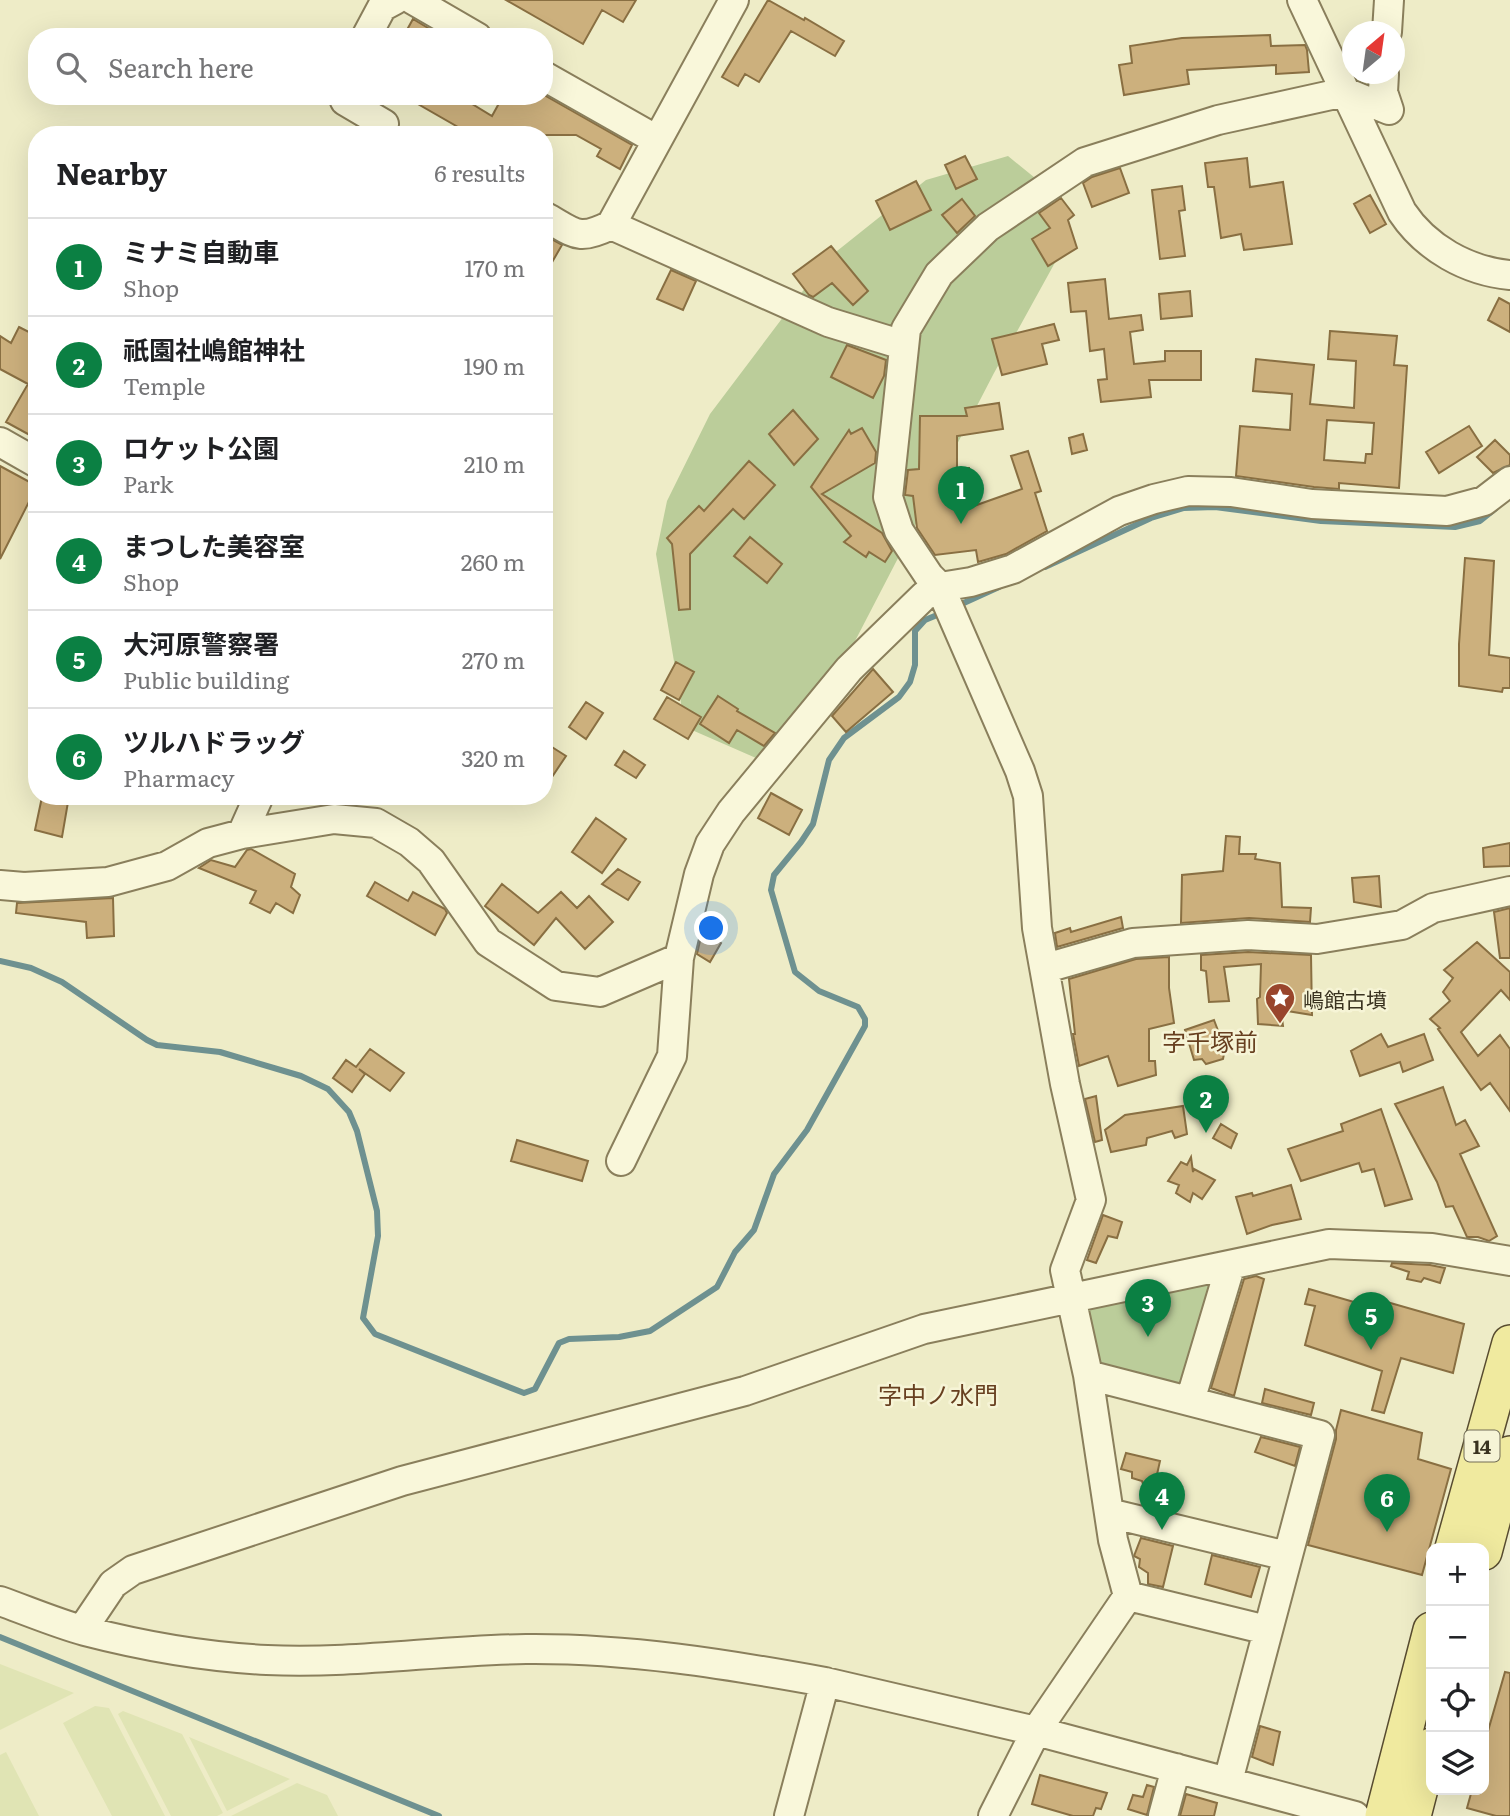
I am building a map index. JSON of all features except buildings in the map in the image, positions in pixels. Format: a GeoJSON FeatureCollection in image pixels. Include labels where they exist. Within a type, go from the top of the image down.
{"type":"FeatureCollection","features":[{"type":"Feature","properties":{"kind":"main road","name":"14"},"geometry":{"type":"LineString","coordinates":[[1454,1543],[1510,1343]]}},
{"type":"Feature","properties":{"kind":"main road","name":"14"},"geometry":{"type":"LineString","coordinates":[[1486,1543],[1510,1454]]}},
{"type":"Feature","properties":{"kind":"main road"},"geometry":{"type":"LineString","coordinates":[[1384,1816],[1426,1650]]}},
{"type":"Feature","properties":{"kind":"main road"},"geometry":{"type":"LineString","coordinates":[[1413,1816],[1426,1765]]}},
{"type":"Feature","properties":{"kind":"street"},"geometry":{"type":"LineString","coordinates":[[371,28],[382,7],[395,0]]}},
{"type":"Feature","properties":{"kind":"street"},"geometry":{"type":"LineString","coordinates":[[413,0],[461,28]]}},
{"type":"Feature","properties":{"kind":"street"},"geometry":{"type":"LineString","coordinates":[[553,221],[577,234],[591,235],[611,225],[734,0]]}},
{"type":"Feature","properties":{"kind":"street"},"geometry":{"type":"LineString","coordinates":[[1302,0],[1402,212],[1413,229],[1432,246],[1477,269],[1510,275]]}},
{"type":"Feature","properties":{"kind":"street"},"geometry":{"type":"LineString","coordinates":[[1388,21],[1389,0]]}},
{"type":"Feature","properties":{"kind":"street"},"geometry":{"type":"LineString","coordinates":[[553,81],[657,140]]}},
{"type":"Feature","properties":{"kind":"street"},"geometry":{"type":"LineString","coordinates":[[993,1816],[1036,1731],[1128,1597],[1113,1540],[1088,1375],[1065,1270],[1091,1200],[1065,1084],[1037,928],[1028,796],[1020,771],[947,605],[899,531],[888,497],[906,329],[939,274],[988,227],[1085,162],[1218,120],[1345,92],[1389,110],[1383,92],[1383,84]]}},
{"type":"Feature","properties":{"kind":"street"},"geometry":{"type":"LineString","coordinates":[[351,105],[381,126]]}},
{"type":"Feature","properties":{"kind":"street"},"geometry":{"type":"LineString","coordinates":[[611,225],[828,323],[903,345]]}},
{"type":"Feature","properties":{"kind":"street"},"geometry":{"type":"LineString","coordinates":[[0,442],[28,458]]}},
{"type":"Feature","properties":{"kind":"street"},"geometry":{"type":"LineString","coordinates":[[947,605],[971,582],[1013,569],[1119,511],[1188,491],[1231,492],[1312,504],[1447,511],[1484,501],[1510,481]]}},
{"type":"Feature","properties":{"kind":"street"},"geometry":{"type":"LineString","coordinates":[[621,1161],[672,1056],[679,958],[699,874],[710,844],[731,812],[849,669],[924,596],[947,605]]}},
{"type":"Feature","properties":{"kind":"street"},"geometry":{"type":"LineString","coordinates":[[242,834],[255,805]]}},
{"type":"Feature","properties":{"kind":"street"},"geometry":{"type":"LineString","coordinates":[[0,885],[24,887],[108,882],[167,866],[208,843],[242,834],[334,820],[376,823],[409,842],[431,861],[488,942],[556,985],[600,992],[679,958]]}},
{"type":"Feature","properties":{"kind":"street"},"geometry":{"type":"LineString","coordinates":[[1046,968],[1133,943],[1248,935],[1317,939],[1378,929],[1402,925],[1433,908],[1510,891]]}},
{"type":"Feature","properties":{"kind":"street"},"geometry":{"type":"LineString","coordinates":[[82,1630],[113,1584],[132,1570],[402,1481],[745,1391],[924,1329],[1230,1267],[1329,1244],[1432,1248],[1510,1261]]}},
{"type":"Feature","properties":{"kind":"street"},"geometry":{"type":"LineString","coordinates":[[1190,1402],[1230,1267]]}},
{"type":"Feature","properties":{"kind":"street"},"geometry":{"type":"LineString","coordinates":[[1088,1375],[1320,1435],[1228,1781]]}},
{"type":"Feature","properties":{"kind":"street"},"geometry":{"type":"LineString","coordinates":[[1109,1513],[1287,1556]]}},
{"type":"Feature","properties":{"kind":"street"},"geometry":{"type":"LineString","coordinates":[[1128,1597],[1267,1630]]}},
{"type":"Feature","properties":{"kind":"street"},"geometry":{"type":"LineString","coordinates":[[0,1601],[82,1630],[158,1647],[267,1660],[376,1659],[525,1649],[608,1650],[728,1665],[825,1682],[1036,1731],[1355,1816]]}},
{"type":"Feature","properties":{"kind":"street"},"geometry":{"type":"LineString","coordinates":[[789,1816],[825,1682]]}},
{"type":"Feature","properties":{"kind":"street"},"geometry":{"type":"LineString","coordinates":[[1163,1816],[1176,1768]]}},
{"type":"Feature","properties":{"kind":"green space"},"geometry":{"type":"Polygon","coordinates":[[[1008,156],[1040,182],[1068,239],[994,373],[840,670],[770,764],[685,727],[656,554],[667,501],[710,414],[827,259],[926,180],[1008,156]]]}},
{"type":"Feature","properties":{"kind":"green space"},"geometry":{"type":"Polygon","coordinates":[[[1206,1278],[1216,1283],[1182,1389],[1102,1370],[1086,1303],[1206,1278]]]}},
{"type":"Feature","properties":{"kind":"green space"},"geometry":{"type":"Polygon","coordinates":[[[0,1664],[74,1693],[0,1730],[0,1664]]]}},
{"type":"Feature","properties":{"kind":"green space"},"geometry":{"type":"Polygon","coordinates":[[[95,1706],[109,1708],[165,1816],[112,1816],[63,1723],[95,1706]]]}},
{"type":"Feature","properties":{"kind":"green space"},"geometry":{"type":"Polygon","coordinates":[[[123,1711],[182,1734],[223,1813],[217,1816],[171,1816],[118,1714],[123,1711]]]}},
{"type":"Feature","properties":{"kind":"green space"},"geometry":{"type":"Polygon","coordinates":[[[189,1737],[290,1779],[227,1811],[189,1737]]]}},
{"type":"Feature","properties":{"kind":"green space"},"geometry":{"type":"Polygon","coordinates":[[[6,1752],[39,1816],[0,1816],[0,1755],[6,1752]]]}},
{"type":"Feature","properties":{"kind":"green space"},"geometry":{"type":"Polygon","coordinates":[[[297,1783],[327,1795],[338,1816],[231,1816],[297,1783]]]}},
{"type":"Feature","properties":{"kind":"waterway"},"geometry":{"type":"LineString","coordinates":[[1045,567],[1151,518],[1184,508],[1215,507],[1321,521],[1455,527],[1480,521],[1495,509]]}},
{"type":"Feature","properties":{"kind":"waterway"},"geometry":{"type":"LineString","coordinates":[[955,607],[999,587]]}},
{"type":"Feature","properties":{"kind":"waterway"},"geometry":{"type":"LineString","coordinates":[[0,961],[31,968],[62,982],[157,1045],[220,1052],[301,1076],[328,1089],[349,1112],[357,1131],[377,1211],[378,1236],[363,1318],[375,1334],[524,1393],[535,1389],[559,1343],[569,1339],[619,1337],[650,1331],[717,1287],[735,1252],[754,1230],[774,1174],[807,1130],[865,1026],[865,1019],[858,1007],[819,991],[795,972],[771,890],[774,875],[813,824],[829,760],[844,738],[899,697],[910,682],[915,665],[915,631],[925,620],[942,613]]}},
{"type":"Feature","properties":{"kind":"waterway"},"geometry":{"type":"LineString","coordinates":[[0,1637],[439,1816]]}},
{"type":"Feature","properties":{"kind":"place","name":"ミナミ自動車"},"geometry":{"type":"Point","coordinates":[961,524]}},
{"type":"Feature","properties":{"kind":"place","name":"嶋館古墳"},"geometry":{"type":"Point","coordinates":[1280,1025]}},
{"type":"Feature","properties":{"kind":"place","name":"祇園社嶋館神社"},"geometry":{"type":"Point","coordinates":[1206,1133]}},
{"type":"Feature","properties":{"kind":"place","name":"ロケット公園"},"geometry":{"type":"Point","coordinates":[1148,1337]}},
{"type":"Feature","properties":{"kind":"place","name":"大河原警察署"},"geometry":{"type":"Point","coordinates":[1371,1350]}},
{"type":"Feature","properties":{"kind":"place","name":"まつした美容室"},"geometry":{"type":"Point","coordinates":[1162,1530]}},
{"type":"Feature","properties":{"kind":"place","name":"ツルハドラッグ"},"geometry":{"type":"Point","coordinates":[1387,1532]}},
{"type":"Feature","properties":{"kind":"district","name":"字千塚前"},"geometry":{"type":"Point","coordinates":[1210,1040]}},
{"type":"Feature","properties":{"kind":"district","name":"字中ノ水門"},"geometry":{"type":"Point","coordinates":[938,1393]}}]}
